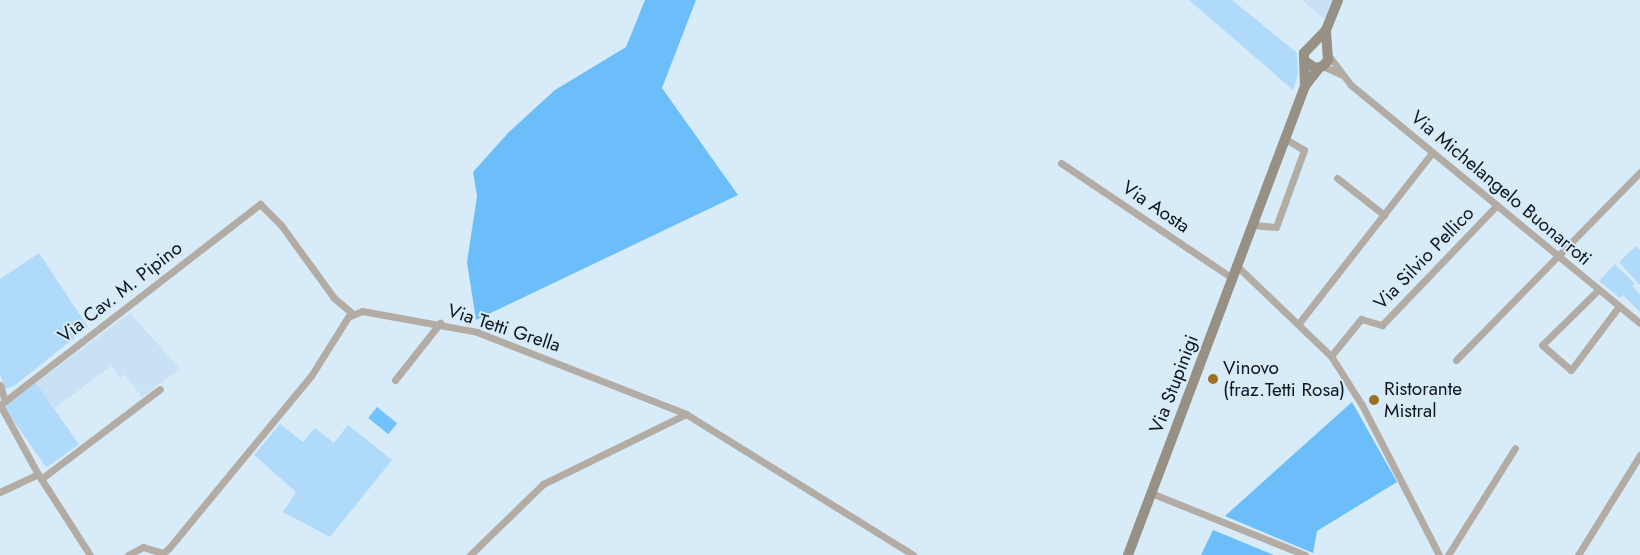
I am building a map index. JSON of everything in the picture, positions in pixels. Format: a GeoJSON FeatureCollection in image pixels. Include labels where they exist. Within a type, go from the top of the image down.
{"type":"FeatureCollection","features":[{"type":"Feature","properties":{"kind":"street"},"geometry":{"type":"LineString","coordinates":[[1326,30],[1328,52],[1321,67],[1311,67],[1305,61],[1304,54],[1326,30],[1338,0]]}},
{"type":"Feature","properties":{"kind":"street"},"geometry":{"type":"LineString","coordinates":[[1312,44],[1320,44],[1328,52]]}},
{"type":"Feature","properties":{"kind":"street","name":"Via Michelangelo Buonarroti"},"geometry":{"type":"LineString","coordinates":[[1328,52],[1342,76]]}},
{"type":"Feature","properties":{"kind":"street","name":"Via Stupinigi"},"geometry":{"type":"LineString","coordinates":[[1128,555],[1305,86],[1305,61]]}},
{"type":"Feature","properties":{"kind":"street","name":"Via Michelangelo Buonarroti"},"geometry":{"type":"LineString","coordinates":[[1321,67],[1342,76],[1432,153],[1640,323]]}},
{"type":"Feature","properties":{"kind":"street","name":"Via Stupinigi"},"geometry":{"type":"LineString","coordinates":[[1305,86],[1321,67]]}},
{"type":"Feature","properties":{"kind":"street"},"geometry":{"type":"LineString","coordinates":[[1253,225],[1276,227],[1304,150],[1286,139]]}},
{"type":"Feature","properties":{"kind":"street"},"geometry":{"type":"LineString","coordinates":[[1299,323],[1432,153]]}},
{"type":"Feature","properties":{"kind":"street","name":"Via Aosta"},"geometry":{"type":"LineString","coordinates":[[1061,163],[1232,278]]}},
{"type":"Feature","properties":{"kind":"street"},"geometry":{"type":"LineString","coordinates":[[1456,360],[1640,172]]}},
{"type":"Feature","properties":{"kind":"street"},"geometry":{"type":"LineString","coordinates":[[1338,178],[1384,215]]}},
{"type":"Feature","properties":{"kind":"street","name":"Via Cav. M. Pipino"},"geometry":{"type":"LineString","coordinates":[[2,404],[260,204],[281,224],[334,298],[352,313]]}},
{"type":"Feature","properties":{"kind":"street","name":"Via Silvio Pellico"},"geometry":{"type":"LineString","coordinates":[[1331,356],[1361,319],[1382,325],[1496,206]]}},
{"type":"Feature","properties":{"kind":"street"},"geometry":{"type":"LineString","coordinates":[[1237,266],[1299,323],[1331,356],[1362,405],[1439,555]]}},
{"type":"Feature","properties":{"kind":"street"},"geometry":{"type":"LineString","coordinates":[[1598,290],[1542,345],[1571,370],[1618,306]]}},
{"type":"Feature","properties":{"kind":"street","name":"Via Tetti Grella"},"geometry":{"type":"LineString","coordinates":[[352,313],[362,311],[440,323],[488,336],[686,414],[913,555]]}},
{"type":"Feature","properties":{"kind":"street"},"geometry":{"type":"LineString","coordinates":[[128,555],[138,548],[163,553],[169,548],[311,376],[352,313]]}},
{"type":"Feature","properties":{"kind":"street"},"geometry":{"type":"LineString","coordinates":[[395,380],[440,323]]}},
{"type":"Feature","properties":{"kind":"street"},"geometry":{"type":"LineString","coordinates":[[0,385],[2,404],[39,477],[90,555]]}},
{"type":"Feature","properties":{"kind":"street"},"geometry":{"type":"LineString","coordinates":[[0,492],[39,477],[160,389]]}},
{"type":"Feature","properties":{"kind":"street"},"geometry":{"type":"LineString","coordinates":[[470,555],[544,484],[686,414]]}},
{"type":"Feature","properties":{"kind":"street"},"geometry":{"type":"LineString","coordinates":[[1448,555],[1515,448]]}},
{"type":"Feature","properties":{"kind":"street"},"geometry":{"type":"LineString","coordinates":[[1578,555],[1640,455]]}},
{"type":"Feature","properties":{"kind":"street"},"geometry":{"type":"LineString","coordinates":[[1151,494],[1305,555]]}},
{"type":"Feature","properties":{"kind":"shaded area"},"geometry":{"type":"Polygon","coordinates":[[[645,0],[696,0],[662,88],[738,195],[476,320],[467,262],[477,196],[473,172],[509,132],[555,90],[626,47],[645,0]]]}},
{"type":"Feature","properties":{"kind":"shaded area"},"geometry":{"type":"Polygon","coordinates":[[[1189,0],[1232,0],[1297,53],[1298,74],[1293,90],[1189,0]]]}},
{"type":"Feature","properties":{"kind":"shaded area"},"geometry":{"type":"Polygon","coordinates":[[[1302,0],[1333,0],[1325,20],[1302,0]]]}},
{"type":"Feature","properties":{"kind":"shaded area"},"geometry":{"type":"Polygon","coordinates":[[[1636,246],[1640,250],[1640,285],[1619,262],[1636,246]]]}},
{"type":"Feature","properties":{"kind":"shaded area"},"geometry":{"type":"Polygon","coordinates":[[[39,253],[88,327],[14,386],[5,389],[0,374],[0,279],[39,253]]]}},
{"type":"Feature","properties":{"kind":"shaded area"},"geometry":{"type":"Polygon","coordinates":[[[1615,264],[1635,284],[1632,286],[1640,294],[1640,312],[1623,295],[1620,298],[1599,281],[1615,264]]]}},
{"type":"Feature","properties":{"kind":"shaded area"},"geometry":{"type":"Polygon","coordinates":[[[130,313],[180,369],[142,397],[124,374],[120,378],[111,366],[54,409],[36,383],[130,313]]]}},
{"type":"Feature","properties":{"kind":"shaded area"},"geometry":{"type":"Polygon","coordinates":[[[36,383],[79,444],[46,467],[3,406],[36,383]]]}},
{"type":"Feature","properties":{"kind":"shaded area"},"geometry":{"type":"Polygon","coordinates":[[[1352,402],[1397,482],[1317,531],[1313,553],[1225,516],[1352,402]]]}},
{"type":"Feature","properties":{"kind":"shaded area"},"geometry":{"type":"Polygon","coordinates":[[[377,407],[397,423],[388,434],[368,418],[377,407]]]}},
{"type":"Feature","properties":{"kind":"shaded area"},"geometry":{"type":"Polygon","coordinates":[[[280,424],[303,442],[315,428],[334,443],[348,425],[392,460],[330,537],[283,512],[296,492],[254,455],[280,424]]]}},
{"type":"Feature","properties":{"kind":"shaded area"},"geometry":{"type":"Polygon","coordinates":[[[1213,530],[1274,555],[1201,555],[1213,530]]]}},
{"type":"Feature","properties":{"kind":"place","name":"Vinovo (fraz.Tetti Rosa)"},"geometry":{"type":"Point","coordinates":[1213,379]}},
{"type":"Feature","properties":{"kind":"place","name":"Ristorante Mistral"},"geometry":{"type":"Point","coordinates":[1374,400]}}]}
